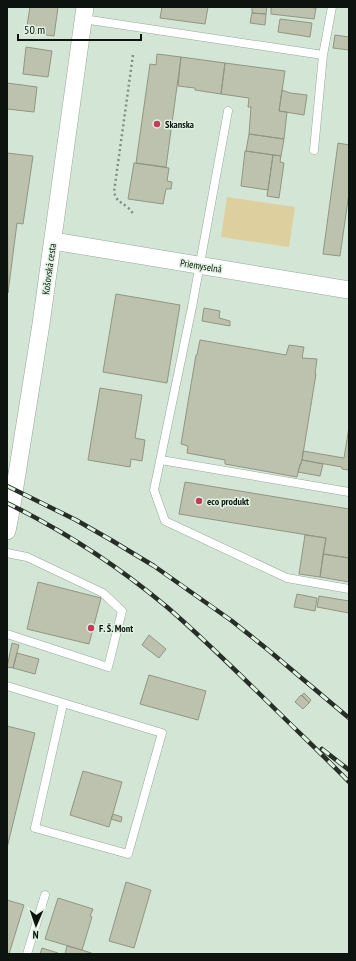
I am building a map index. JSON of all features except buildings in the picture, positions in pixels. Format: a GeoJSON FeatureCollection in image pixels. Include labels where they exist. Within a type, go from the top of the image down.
{"type":"FeatureCollection","features":[{"type":"Feature","properties":{"kind":"street","name":"Košovská cesta"},"geometry":{"type":"LineString","coordinates":[[7,531],[42,324],[84,13]]}},
{"type":"Feature","properties":{"kind":"street","name":"Priemyselná"},"geometry":{"type":"LineString","coordinates":[[53,241],[199,265],[348,286]]}},
{"type":"Feature","properties":{"kind":"lane"},"geometry":{"type":"LineString","coordinates":[[314,150],[323,55],[332,7]]}},
{"type":"Feature","properties":{"kind":"lane"},"geometry":{"type":"LineString","coordinates":[[84,13],[323,55]]}},
{"type":"Feature","properties":{"kind":"lane"},"geometry":{"type":"LineString","coordinates":[[228,111],[154,490],[165,520],[288,578],[349,589]]}},
{"type":"Feature","properties":{"kind":"lane"},"geometry":{"type":"LineString","coordinates":[[160,460],[349,492]]}},
{"type":"Feature","properties":{"kind":"lane"},"geometry":{"type":"LineString","coordinates":[[7,553],[27,557],[103,592],[122,611],[108,667],[7,634]]}},
{"type":"Feature","properties":{"kind":"lane"},"geometry":{"type":"LineString","coordinates":[[7,686],[162,733],[128,854],[35,828],[63,704]]}},
{"type":"Feature","properties":{"kind":"lane"},"geometry":{"type":"LineString","coordinates":[[27,954],[45,895]]}},
{"type":"Feature","properties":{"kind":"path"},"geometry":{"type":"LineString","coordinates":[[133,55],[114,192],[119,202],[127,207],[134,215]]}},
{"type":"Feature","properties":{"kind":"shaded area"},"geometry":{"type":"Polygon","coordinates":[[[227,197],[295,207],[289,247],[221,237],[227,197]]]}},
{"type":"Feature","properties":{"kind":"railway"},"geometry":{"type":"LineString","coordinates":[[7,486],[76,520],[154,566],[232,621],[349,718]]}},
{"type":"Feature","properties":{"kind":"railway"},"geometry":{"type":"LineString","coordinates":[[7,503],[70,537],[110,563],[167,607],[220,655],[349,782]]}},
{"type":"Feature","properties":{"kind":"railway"},"geometry":{"type":"LineString","coordinates":[[322,749],[349,770]]}},
{"type":"Feature","properties":{"kind":"place","name":"Skanska"},"geometry":{"type":"Point","coordinates":[157,124]}},
{"type":"Feature","properties":{"kind":"place","name":"eco produkt"},"geometry":{"type":"Point","coordinates":[199,501]}},
{"type":"Feature","properties":{"kind":"place","name":"F. Š. Mont"},"geometry":{"type":"Point","coordinates":[91,628]}}]}
